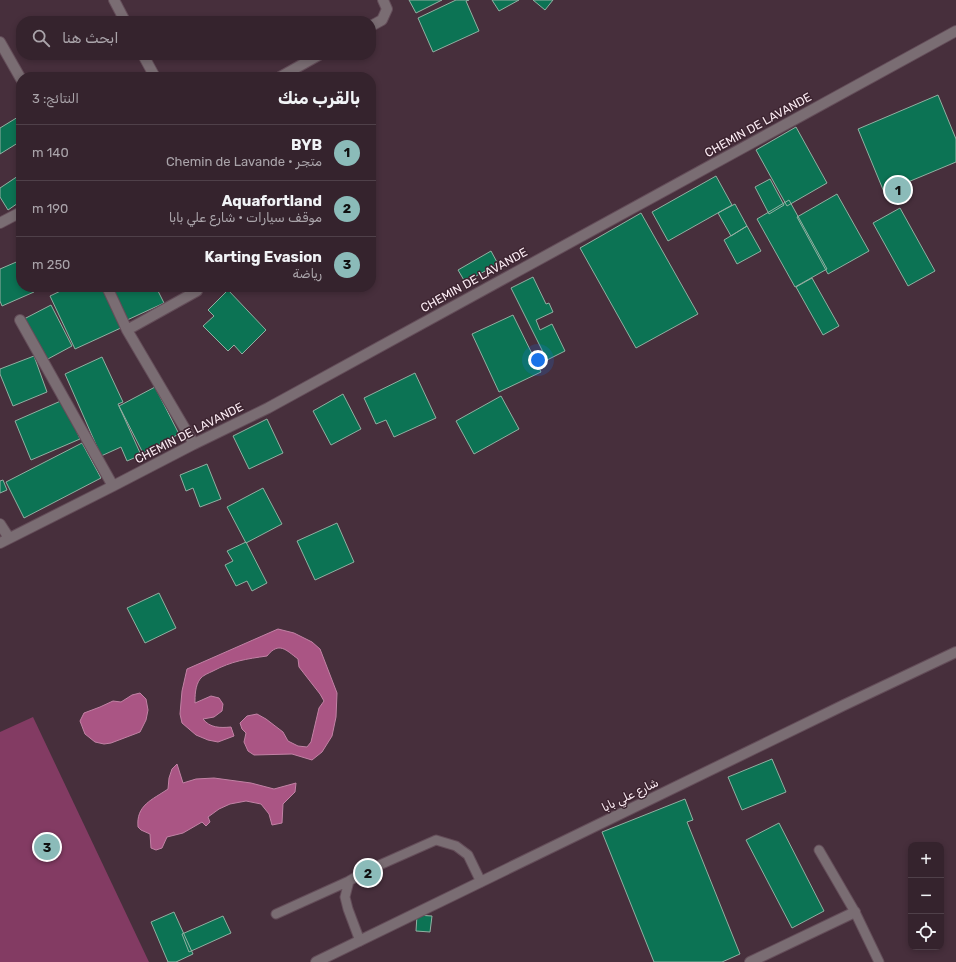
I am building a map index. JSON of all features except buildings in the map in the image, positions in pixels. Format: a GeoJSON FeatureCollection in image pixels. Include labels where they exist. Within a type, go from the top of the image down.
{"type":"FeatureCollection","features":[{"type":"Feature","properties":{"kind":"street"},"geometry":{"type":"LineString","coordinates":[[114,0],[122,16]]}},
{"type":"Feature","properties":{"kind":"street"},"geometry":{"type":"LineString","coordinates":[[376,23],[382,20],[387,9],[383,0]]}},
{"type":"Feature","properties":{"kind":"street","name":"CHEMIN DE LAVANDE"},"geometry":{"type":"LineString","coordinates":[[5,540],[268,408],[956,31]]}},
{"type":"Feature","properties":{"kind":"street"},"geometry":{"type":"LineString","coordinates":[[0,42],[17,72]]}},
{"type":"Feature","properties":{"kind":"street"},"geometry":{"type":"LineString","coordinates":[[146,60],[152,72]]}},
{"type":"Feature","properties":{"kind":"street"},"geometry":{"type":"LineString","coordinates":[[289,72],[311,60]]}},
{"type":"Feature","properties":{"kind":"street"},"geometry":{"type":"LineString","coordinates":[[0,223],[16,215]]}},
{"type":"Feature","properties":{"kind":"street"},"geometry":{"type":"LineString","coordinates":[[109,292],[127,330],[194,444]]}},
{"type":"Feature","properties":{"kind":"street"},"geometry":{"type":"LineString","coordinates":[[127,330],[195,292]]}},
{"type":"Feature","properties":{"kind":"street"},"geometry":{"type":"LineString","coordinates":[[20,320],[113,486]]}},
{"type":"Feature","properties":{"kind":"street"},"geometry":{"type":"LineString","coordinates":[[0,524],[5,540]]}},
{"type":"Feature","properties":{"kind":"street","name":"شارع علي بابا"},"geometry":{"type":"LineString","coordinates":[[316,962],[837,708],[956,652]]}},
{"type":"Feature","properties":{"kind":"street"},"geometry":{"type":"LineString","coordinates":[[750,962],[855,912]]}},
{"type":"Feature","properties":{"kind":"lane"},"geometry":{"type":"LineString","coordinates":[[276,914],[349,881],[366,871],[436,840],[456,846],[468,855],[481,882]]}},
{"type":"Feature","properties":{"kind":"lane"},"geometry":{"type":"LineString","coordinates":[[819,850],[855,912],[880,962]]}},
{"type":"Feature","properties":{"kind":"lane"},"geometry":{"type":"LineString","coordinates":[[349,881],[345,897],[360,940]]}},
{"type":"Feature","properties":{"kind":"shaded area"},"geometry":{"type":"Polygon","coordinates":[[[278,629],[294,633],[312,642],[320,649],[337,693],[336,717],[332,736],[322,752],[312,760],[292,754],[254,755],[248,751],[244,742],[246,733],[242,729],[240,723],[247,716],[257,714],[283,732],[288,741],[298,746],[307,747],[311,742],[319,708],[324,701],[299,667],[298,659],[282,648],[271,651],[267,656],[246,659],[226,665],[204,675],[198,682],[195,703],[211,696],[219,698],[223,704],[222,711],[214,717],[203,719],[212,726],[231,727],[234,736],[218,742],[208,740],[196,735],[182,723],[180,714],[182,691],[187,669],[278,629]]]}},
{"type":"Feature","properties":{"kind":"shaded area"},"geometry":{"type":"Polygon","coordinates":[[[140,693],[146,699],[148,710],[146,720],[140,732],[111,743],[104,744],[95,742],[85,734],[80,721],[84,713],[113,701],[121,702],[132,695],[140,693]]]}},
{"type":"Feature","properties":{"kind":"shaded area"},"geometry":{"type":"Polygon","coordinates":[[[33,717],[149,962],[0,962],[0,732],[33,717]]]}},
{"type":"Feature","properties":{"kind":"shaded area"},"geometry":{"type":"Polygon","coordinates":[[[177,764],[183,783],[196,779],[214,778],[251,783],[274,789],[296,783],[295,792],[283,804],[282,823],[272,825],[269,814],[261,804],[246,801],[230,804],[219,809],[208,817],[210,822],[206,826],[202,822],[183,833],[167,837],[162,848],[156,850],[151,848],[150,834],[138,827],[138,820],[142,808],[168,789],[172,769],[177,764]]]}},
{"type":"Feature","properties":{"kind":"place","name":"BYB"},"geometry":{"type":"Point","coordinates":[898,190]}},
{"type":"Feature","properties":{"kind":"place","name":"Karting Evasion"},"geometry":{"type":"Point","coordinates":[47,847]}},
{"type":"Feature","properties":{"kind":"place","name":"Aquafortland"},"geometry":{"type":"Point","coordinates":[368,873]}}]}
